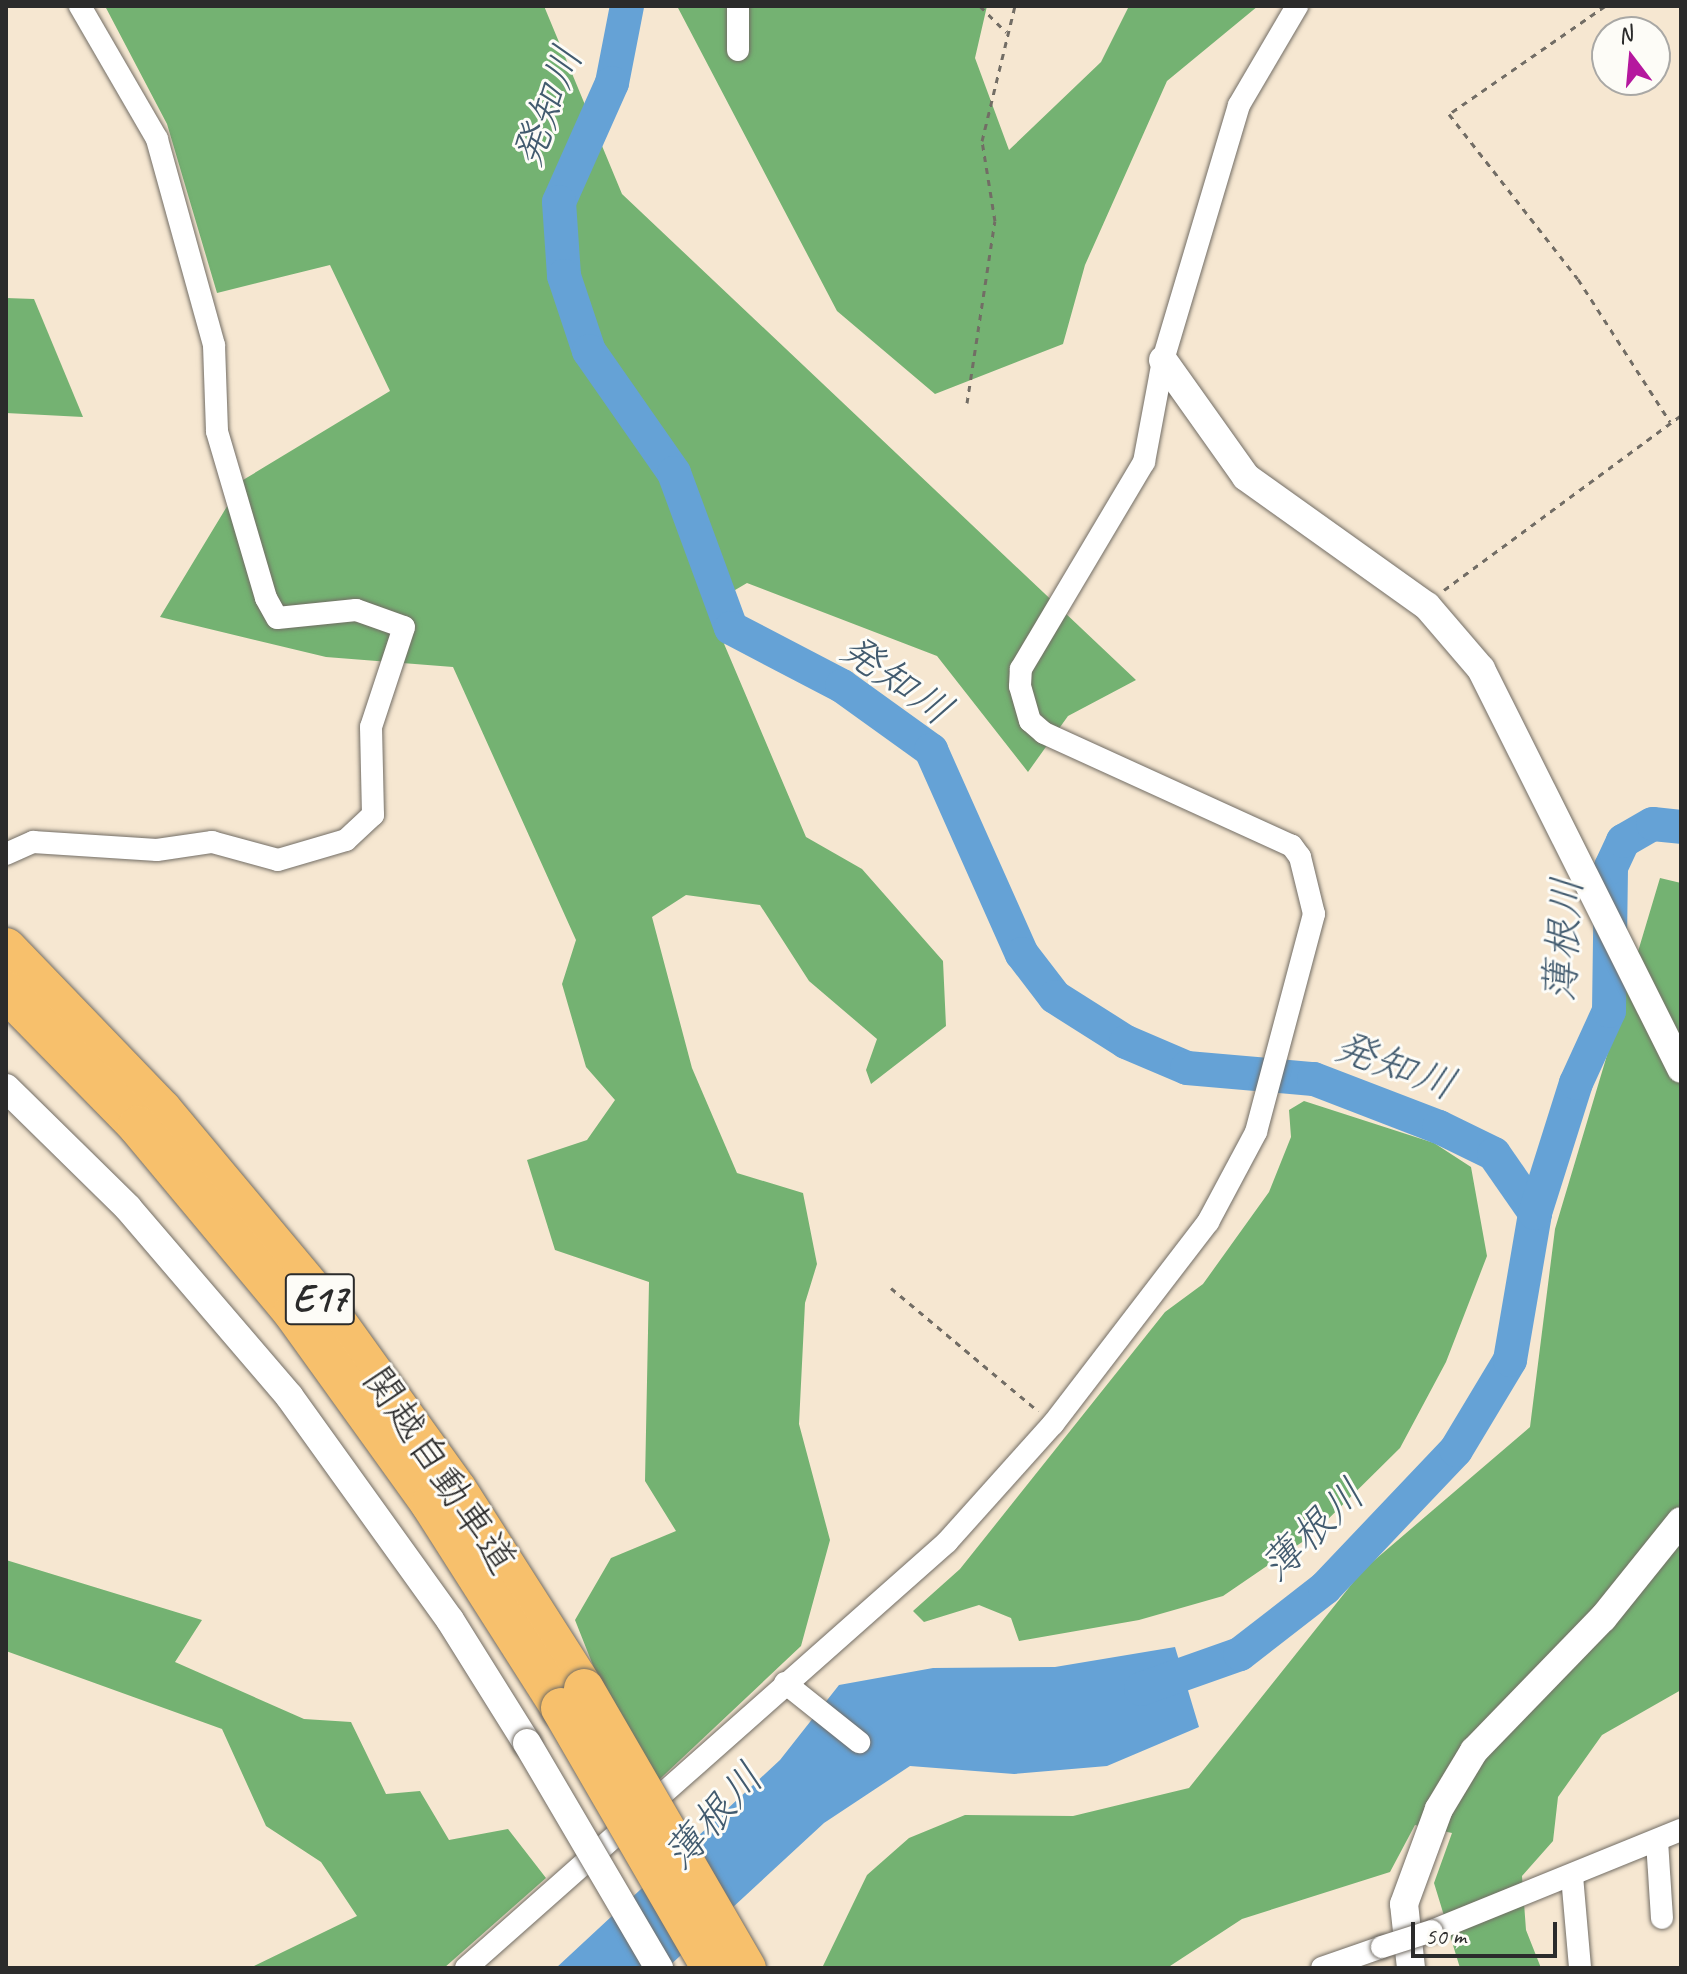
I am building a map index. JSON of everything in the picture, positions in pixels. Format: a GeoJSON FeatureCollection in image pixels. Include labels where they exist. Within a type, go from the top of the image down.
{"type":"FeatureCollection","features":[{"type":"Feature","properties":{"kind":"highway","name":"関越自動車道"},"geometry":{"type":"LineString","coordinates":[[6,948],[162,1110],[319,1298],[457,1490],[572,1698],[712,1968]]}},
{"type":"Feature","properties":{"kind":"highway","name":"関越自動車道"},"geometry":{"type":"LineString","coordinates":[[6,991],[138,1126],[293,1312],[572,1698],[746,1968]]}},
{"type":"Feature","properties":{"kind":"street"},"geometry":{"type":"LineString","coordinates":[[6,854],[33,842],[157,850],[212,842],[278,860],[346,840],[373,815],[371,727],[404,627],[356,610],[277,618],[266,598],[217,431],[214,345],[157,139],[80,6]]}},
{"type":"Feature","properties":{"kind":"street"},"geometry":{"type":"LineString","coordinates":[[738,6],[738,50]]}},
{"type":"Feature","properties":{"kind":"street"},"geometry":{"type":"LineString","coordinates":[[466,1968],[947,1542],[1053,1424],[1208,1222],[1256,1132],[1314,914],[1300,857],[1292,846],[1044,733],[1030,721],[1020,686],[1021,669],[1144,462],[1163,360],[1239,105],[1297,6]]}},
{"type":"Feature","properties":{"kind":"street"},"geometry":{"type":"LineString","coordinates":[[1163,360],[1246,477],[1427,606],[1501,702],[1545,801],[1681,1069]]}},
{"type":"Feature","properties":{"kind":"street"},"geometry":{"type":"LineString","coordinates":[[6,1088],[128,1208],[289,1396],[450,1620],[527,1743],[659,1968]]}},
{"type":"Feature","properties":{"kind":"street"},"geometry":{"type":"LineString","coordinates":[[1411,1968],[1404,1904],[1446,1797],[1474,1751],[1603,1618],[1681,1521]]}},
{"type":"Feature","properties":{"kind":"street"},"geometry":{"type":"LineString","coordinates":[[785,1683],[859,1742]]}},
{"type":"Feature","properties":{"kind":"street"},"geometry":{"type":"LineString","coordinates":[[1322,1968],[1377,1955],[1681,1830]]}},
{"type":"Feature","properties":{"kind":"street"},"geometry":{"type":"LineString","coordinates":[[1657,1841],[1662,1918]]}},
{"type":"Feature","properties":{"kind":"street"},"geometry":{"type":"LineString","coordinates":[[1572,1876],[1580,1968]]}},
{"type":"Feature","properties":{"kind":"path"},"geometry":{"type":"LineString","coordinates":[[980,6],[1006,32]]}},
{"type":"Feature","properties":{"kind":"path"},"geometry":{"type":"LineString","coordinates":[[967,403],[995,221],[982,141],[1006,32],[1015,6]]}},
{"type":"Feature","properties":{"kind":"path"},"geometry":{"type":"LineString","coordinates":[[1605,6],[1449,114],[1578,279],[1670,422]]}},
{"type":"Feature","properties":{"kind":"path"},"geometry":{"type":"LineString","coordinates":[[1427,606],[1681,415]]}},
{"type":"Feature","properties":{"kind":"path"},"geometry":{"type":"LineString","coordinates":[[891,1288],[1053,1424]]}},
{"type":"Feature","properties":{"kind":"green space"},"geometry":{"type":"Polygon","coordinates":[[[105,6],[544,6],[622,194],[1136,680],[1068,716],[1028,772],[937,656],[747,583],[708,606],[806,837],[862,869],[943,961],[946,1026],[871,1084],[866,1070],[877,1039],[809,981],[760,905],[686,895],[652,917],[692,1068],[737,1173],[803,1193],[817,1264],[805,1303],[799,1424],[830,1540],[801,1646],[644,1794],[575,1620],[611,1558],[676,1531],[645,1481],[649,1282],[555,1250],[527,1160],[587,1140],[615,1100],[586,1067],[562,984],[576,940],[453,667],[326,657],[160,617],[243,480],[390,391],[330,265],[217,293],[167,124],[105,6]]]}},
{"type":"Feature","properties":{"kind":"green space"},"geometry":{"type":"Polygon","coordinates":[[[677,6],[987,6],[975,58],[1009,150],[1101,62],[1129,6],[1258,6],[1167,81],[1085,265],[1063,344],[935,394],[837,311],[677,6]]]}},
{"type":"Feature","properties":{"kind":"green space"},"geometry":{"type":"Polygon","coordinates":[[[6,298],[34,299],[83,417],[6,413],[6,298]]]}},
{"type":"Feature","properties":{"kind":"green space"},"geometry":{"type":"Polygon","coordinates":[[[1660,878],[1681,883],[1681,1690],[1602,1735],[1558,1797],[1553,1841],[1522,1876],[1526,1930],[1541,1968],[1460,1968],[1434,1883],[1452,1833],[1415,1825],[1390,1872],[1242,1919],[1167,1968],[822,1968],[867,1875],[909,1838],[965,1815],[1073,1816],[1189,1788],[1363,1570],[1530,1427],[1555,1229],[1660,878]]]}},
{"type":"Feature","properties":{"kind":"green space"},"geometry":{"type":"Polygon","coordinates":[[[1304,1101],[1434,1143],[1471,1167],[1487,1256],[1446,1362],[1400,1448],[1311,1536],[1223,1596],[1139,1620],[1019,1641],[1011,1618],[979,1605],[924,1622],[913,1611],[960,1569],[1165,1312],[1203,1284],[1269,1192],[1291,1137],[1289,1110],[1304,1101]]]}},
{"type":"Feature","properties":{"kind":"green space"},"geometry":{"type":"Polygon","coordinates":[[[6,1560],[202,1620],[175,1662],[304,1719],[351,1722],[386,1794],[420,1791],[449,1840],[508,1829],[546,1878],[444,1968],[250,1968],[357,1916],[321,1862],[266,1826],[222,1729],[6,1651],[6,1560]]]}},
{"type":"Feature","properties":{"kind":"water"},"geometry":{"type":"Polygon","coordinates":[[[1175,1647],[1199,1727],[1107,1766],[1014,1774],[910,1766],[824,1823],[667,1968],[556,1968],[780,1760],[839,1685],[933,1668],[1055,1667],[1175,1647]]]}},
{"type":"Feature","properties":{"kind":"waterway","name":"発知川"},"geometry":{"type":"LineString","coordinates":[[627,6],[612,83],[559,202],[564,276],[589,351],[674,473],[731,628],[842,686],[931,750],[1022,954],[1055,997],[1126,1042],[1187,1068],[1314,1079],[1439,1127],[1494,1154],[1535,1213]]}},
{"type":"Feature","properties":{"kind":"waterway","name":"薄根川"},"geometry":{"type":"LineString","coordinates":[[1141,1689],[1240,1654],[1325,1588],[1456,1450],[1510,1360],[1535,1213],[1576,1083],[1609,1011],[1611,867],[1623,841],[1653,824],[1681,827]]}}]}
